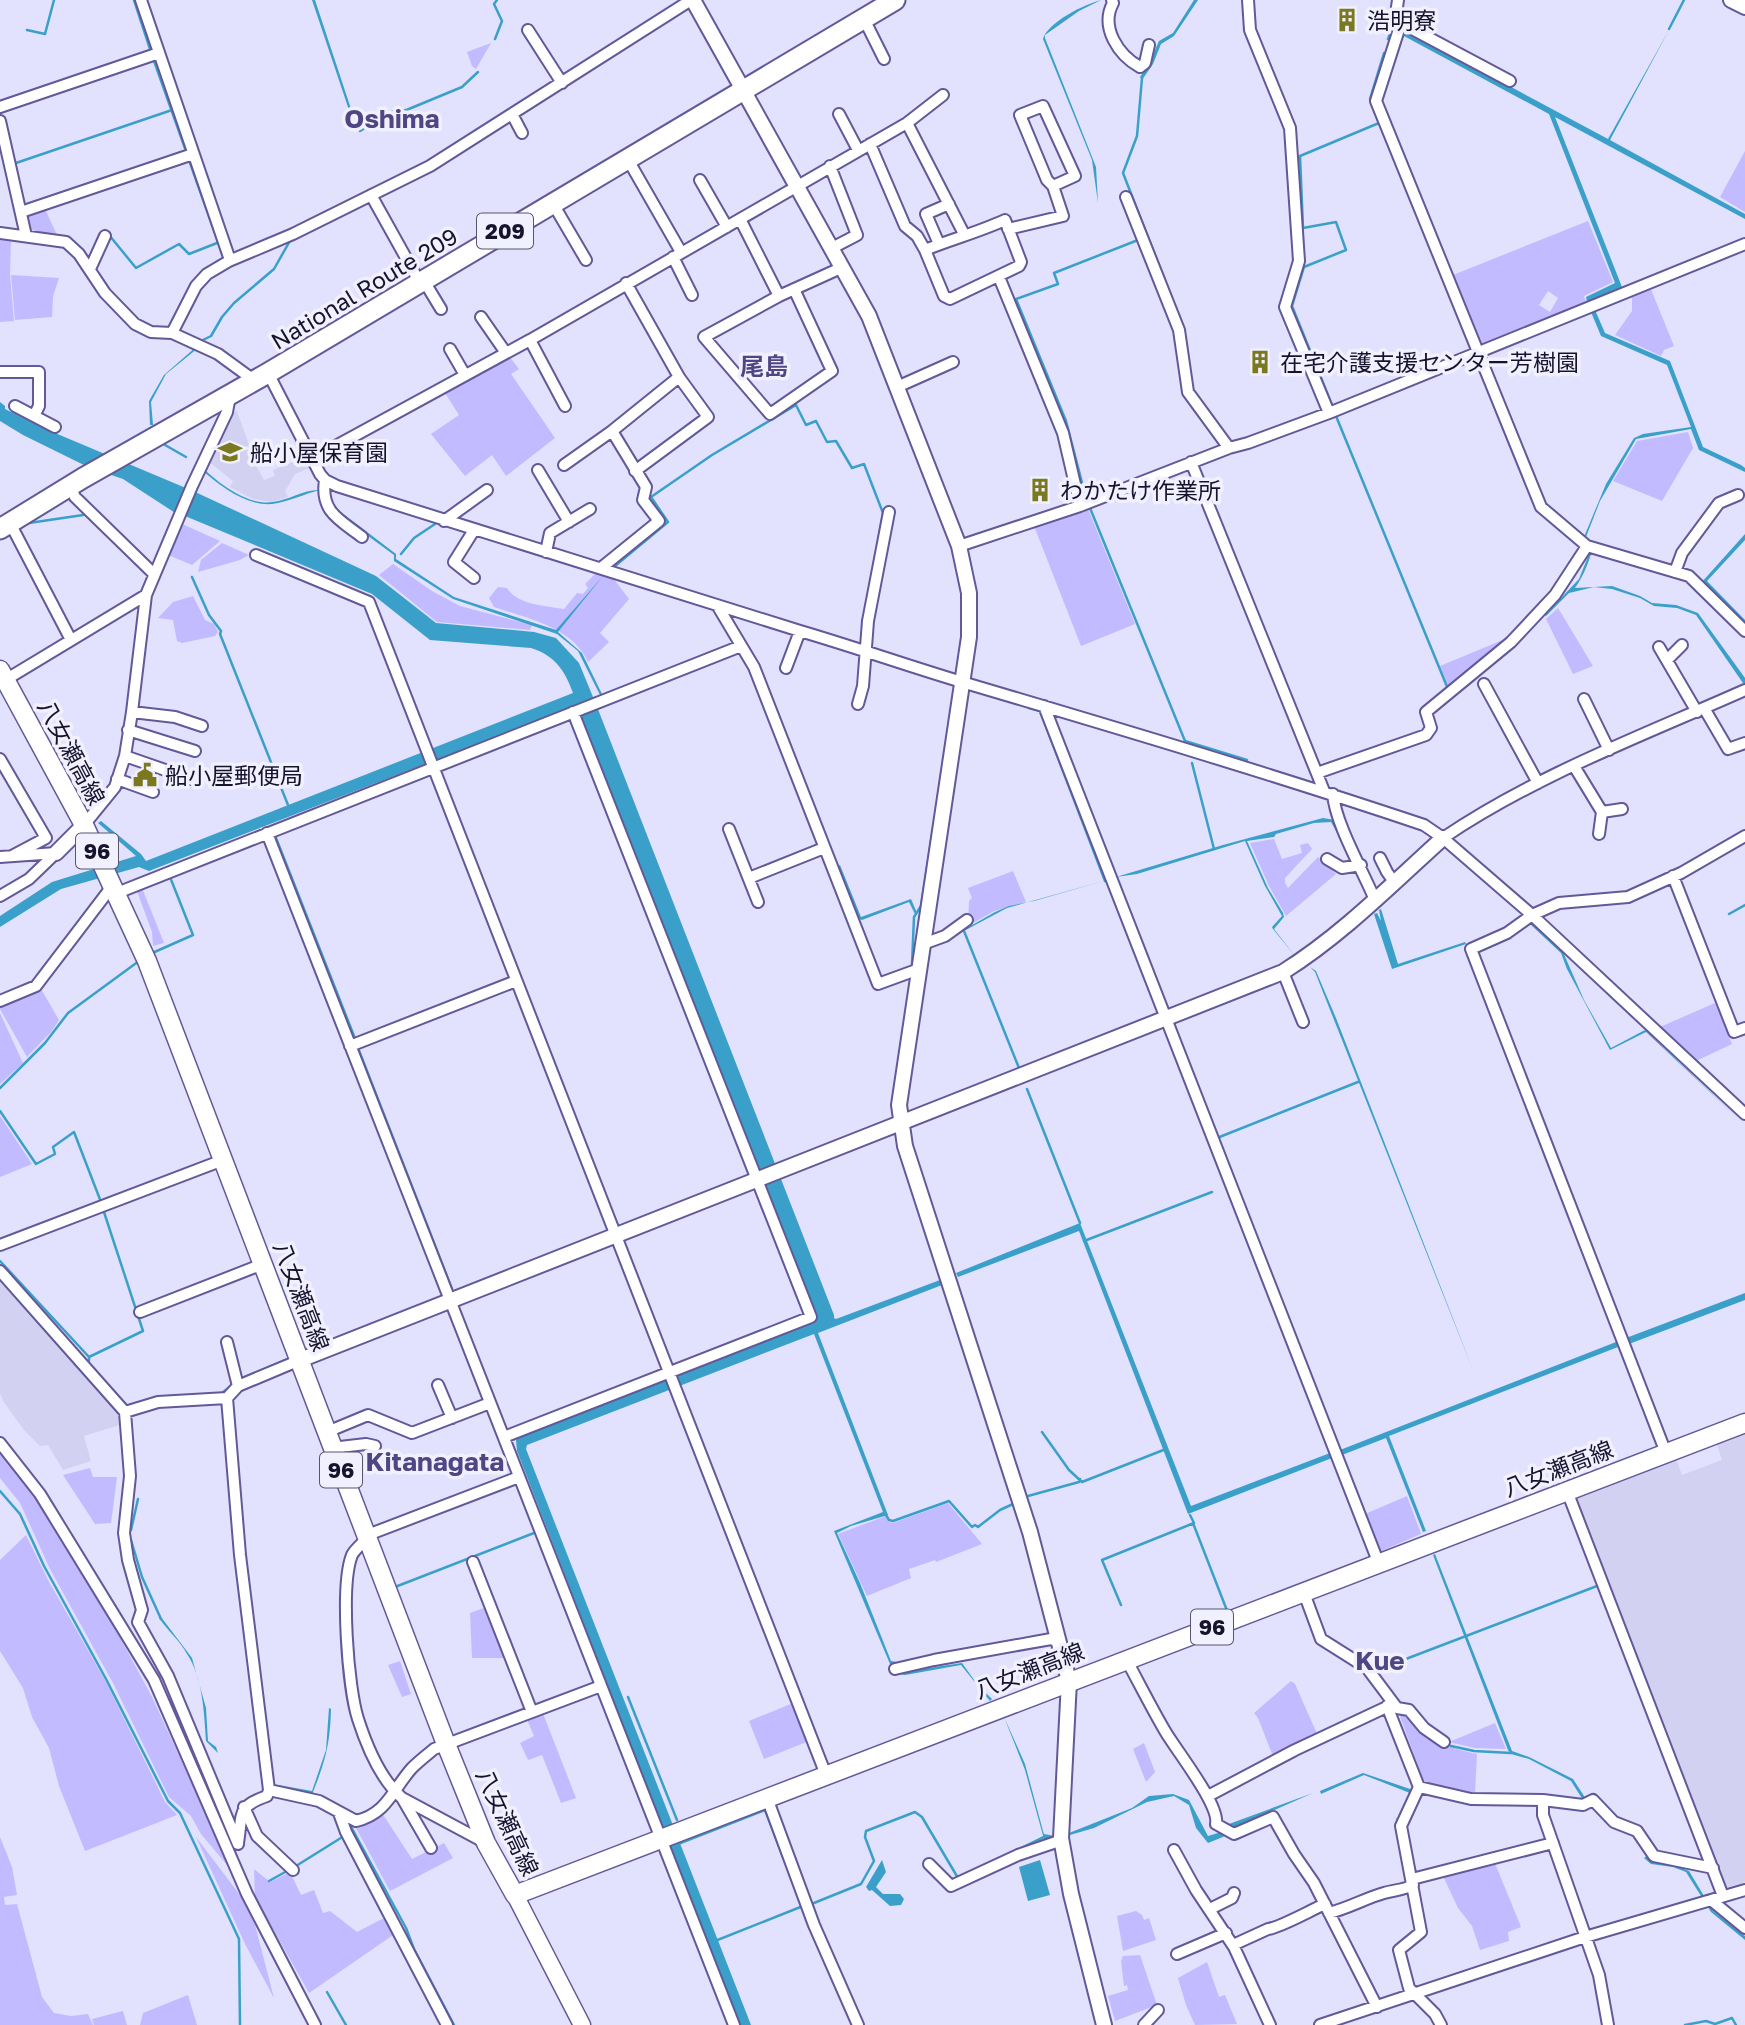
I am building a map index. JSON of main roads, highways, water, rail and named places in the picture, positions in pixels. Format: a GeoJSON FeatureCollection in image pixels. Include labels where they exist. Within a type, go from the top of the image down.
{"type":"FeatureCollection","features":[{"type":"Feature","properties":{"kind":"highway","name":"National Route 209"},"geometry":{"type":"LineString","coordinates":[[5,526],[94,472],[230,396],[895,0]]}},
{"type":"Feature","properties":{"kind":"main road","name":"八女瀬高線"},"geometry":{"type":"LineString","coordinates":[[2,678],[84,825],[115,889],[165,1006],[446,1744],[486,1843],[515,1895],[1745,1423]]}},
{"type":"Feature","properties":{"kind":"main road"},"geometry":{"type":"LineString","coordinates":[[515,1895],[582,2025]]}},
{"type":"Feature","properties":{"kind":"water"},"geometry":{"type":"Polygon","coordinates":[[[312,0],[315,0],[354,118],[352,119],[312,0]]]}},
{"type":"Feature","properties":{"kind":"water"},"geometry":{"type":"Polygon","coordinates":[[[1101,0],[1079,11],[1045,35],[1052,26],[1068,15],[1101,0]]]}},
{"type":"Feature","properties":{"kind":"water"},"geometry":{"type":"Polygon","coordinates":[[[1194,0],[1198,0],[1174,36],[1161,44],[1153,64],[1142,80],[1140,77],[1159,41],[1173,33],[1194,0]]]}},
{"type":"Feature","properties":{"kind":"water"},"geometry":{"type":"Polygon","coordinates":[[[1405,30],[1608,139],[1669,30],[1610,140],[1745,214],[1745,219],[1555,117],[1622,287],[1587,302],[1586,297],[1615,283],[1549,114],[1402,35],[1405,30]]]}},
{"type":"Feature","properties":{"kind":"water"},"geometry":{"type":"Polygon","coordinates":[[[1045,35],[1096,167],[1098,203],[1092,160],[1043,39],[1045,35]]]}},
{"type":"Feature","properties":{"kind":"water"},"geometry":{"type":"Polygon","coordinates":[[[1595,310],[1605,333],[1670,361],[1703,447],[1741,465],[1745,472],[1699,450],[1691,429],[1636,439],[1600,501],[1584,537],[1606,484],[1634,438],[1643,434],[1691,427],[1667,365],[1601,336],[1591,312],[1595,310]]]}},
{"type":"Feature","properties":{"kind":"water"},"geometry":{"type":"Polygon","coordinates":[[[198,348],[166,374],[151,402],[153,425],[150,425],[149,401],[164,375],[198,348]]]}},
{"type":"Feature","properties":{"kind":"water"},"geometry":{"type":"Polygon","coordinates":[[[0,402],[5,409],[55,433],[193,491],[376,576],[436,623],[534,632],[556,638],[579,663],[593,697],[600,695],[578,651],[557,634],[453,599],[394,561],[394,555],[334,511],[333,506],[396,554],[396,559],[454,597],[556,630],[603,576],[558,632],[582,653],[602,694],[733,643],[734,646],[594,699],[834,1318],[940,1280],[942,1285],[818,1333],[888,1515],[837,1533],[891,1661],[897,1662],[901,1672],[962,1663],[992,1699],[990,1701],[961,1665],[905,1675],[899,1674],[896,1664],[890,1664],[834,1531],[883,1512],[814,1334],[527,1445],[526,1449],[751,2025],[739,2025],[517,1451],[516,1440],[520,1436],[813,1322],[816,1315],[577,705],[149,871],[139,867],[61,889],[0,927],[0,916],[52,882],[136,856],[98,823],[101,821],[146,861],[573,693],[570,685],[558,664],[539,651],[531,648],[430,640],[372,594],[185,516],[183,518],[123,479],[88,467],[0,421],[0,402]]]}},
{"type":"Feature","properties":{"kind":"water"},"geometry":{"type":"Polygon","coordinates":[[[203,471],[227,488],[254,501],[273,502],[320,490],[278,503],[263,504],[244,499],[226,489],[203,471]]]}},
{"type":"Feature","properties":{"kind":"water"},"geometry":{"type":"Polygon","coordinates":[[[1745,534],[1745,540],[1707,581],[1745,620],[1745,627],[1701,583],[1745,534]]]}},
{"type":"Feature","properties":{"kind":"water"},"geometry":{"type":"Polygon","coordinates":[[[1589,554],[1586,568],[1575,588],[1612,586],[1652,603],[1676,605],[1698,613],[1745,678],[1745,686],[1696,615],[1677,608],[1654,606],[1640,598],[1612,589],[1594,587],[1569,593],[1546,616],[1579,579],[1589,554]]]}},
{"type":"Feature","properties":{"kind":"water"},"geometry":{"type":"Polygon","coordinates":[[[1323,818],[1335,820],[1369,890],[1365,893],[1358,871],[1331,822],[1314,823],[1276,834],[1274,837],[1247,841],[1268,888],[1283,913],[1284,917],[1274,929],[1295,956],[1272,927],[1282,916],[1265,886],[1245,841],[1137,874],[1116,877],[1223,845],[1323,818]]]}},
{"type":"Feature","properties":{"kind":"water"},"geometry":{"type":"Polygon","coordinates":[[[840,865],[861,917],[911,899],[917,913],[915,914],[909,902],[859,919],[838,866],[840,865]]]}},
{"type":"Feature","properties":{"kind":"water"},"geometry":{"type":"Polygon","coordinates":[[[1107,880],[1034,901],[1027,902],[1107,880]]]}},
{"type":"Feature","properties":{"kind":"water"},"geometry":{"type":"Polygon","coordinates":[[[1027,902],[1007,908],[932,948],[995,912],[1009,906],[1027,902]]]}},
{"type":"Feature","properties":{"kind":"water"},"geometry":{"type":"Polygon","coordinates":[[[1381,909],[1398,964],[1465,942],[1466,944],[1392,969],[1374,914],[1377,913],[1381,921],[1381,909]]]}},
{"type":"Feature","properties":{"kind":"water"},"geometry":{"type":"Polygon","coordinates":[[[1532,923],[1563,952],[1584,1000],[1611,1048],[1645,1030],[1745,1125],[1646,1032],[1610,1050],[1567,969],[1561,953],[1531,925],[1532,923]]]}},
{"type":"Feature","properties":{"kind":"water"},"geometry":{"type":"Polygon","coordinates":[[[1310,967],[1316,971],[1336,1018],[1473,1370],[1315,972],[1310,967]]]}},
{"type":"Feature","properties":{"kind":"water"},"geometry":{"type":"Polygon","coordinates":[[[1080,1223],[1191,1506],[1330,1453],[1332,1458],[1188,1514],[1079,1231],[958,1277],[956,1273],[1080,1223]]]}},
{"type":"Feature","properties":{"kind":"water"},"geometry":{"type":"Polygon","coordinates":[[[1745,1293],[1745,1300],[1629,1344],[1626,1338],[1745,1293]]]}},
{"type":"Feature","properties":{"kind":"water"},"geometry":{"type":"Polygon","coordinates":[[[1616,1342],[1618,1347],[1389,1436],[1426,1531],[1423,1532],[1386,1438],[1342,1455],[1340,1450],[1616,1342]]]}},
{"type":"Feature","properties":{"kind":"water"},"geometry":{"type":"Polygon","coordinates":[[[1435,1554],[1512,1751],[1573,1779],[1586,1799],[1583,1800],[1571,1781],[1529,1759],[1511,1754],[1508,1750],[1433,1555],[1435,1554]]]}},
{"type":"Feature","properties":{"kind":"water"},"geometry":{"type":"Polygon","coordinates":[[[161,1617],[192,1658],[196,1674],[184,1649],[159,1618],[161,1617]]]}},
{"type":"Feature","properties":{"kind":"water"},"geometry":{"type":"Polygon","coordinates":[[[200,1685],[206,1708],[208,1741],[216,1747],[218,1753],[206,1741],[200,1685]]]}},
{"type":"Feature","properties":{"kind":"water"},"geometry":{"type":"Polygon","coordinates":[[[329,1708],[328,1742],[324,1761],[313,1792],[314,1795],[272,1786],[273,1784],[312,1791],[326,1750],[329,1708]]]}},
{"type":"Feature","properties":{"kind":"water"},"geometry":{"type":"Polygon","coordinates":[[[1004,1717],[1025,1764],[1044,1834],[1055,1836],[1055,1839],[1044,1839],[1025,1770],[1004,1717]]]}},
{"type":"Feature","properties":{"kind":"water"},"geometry":{"type":"Polygon","coordinates":[[[1363,1773],[1413,1790],[1401,1819],[1395,1819],[1400,1817],[1410,1793],[1364,1775],[1321,1794],[1320,1791],[1363,1773]]]}},
{"type":"Feature","properties":{"kind":"water"},"geometry":{"type":"Polygon","coordinates":[[[1313,1793],[1232,1829],[1223,1837],[1208,1843],[1196,1828],[1189,1805],[1174,1796],[1147,1802],[1094,1828],[1070,1835],[1069,1833],[1132,1808],[1149,1796],[1173,1794],[1189,1800],[1208,1836],[1218,1833],[1229,1824],[1313,1793]]]}},
{"type":"Feature","properties":{"kind":"water"},"geometry":{"type":"Polygon","coordinates":[[[1648,1855],[1689,1871],[1713,1911],[1745,1936],[1745,1940],[1711,1912],[1686,1872],[1651,1864],[1644,1858],[1648,1855]]]}},
{"type":"Feature","properties":{"kind":"water"},"geometry":{"type":"Polygon","coordinates":[[[882,1860],[886,1872],[876,1887],[883,1894],[900,1894],[904,1899],[901,1905],[890,1906],[866,1887],[882,1860]]]}},
{"type":"Feature","properties":{"kind":"water"},"geometry":{"type":"Polygon","coordinates":[[[1040,1860],[1050,1895],[1028,1901],[1019,1867],[1040,1860]]]}},
{"type":"Feature","properties":{"kind":"waterway"},"geometry":{"type":"LineString","coordinates":[[27,30],[45,34],[54,0]]}},
{"type":"Feature","properties":{"kind":"waterway"},"geometry":{"type":"LineString","coordinates":[[134,0],[151,52]]}},
{"type":"Feature","properties":{"kind":"waterway"},"geometry":{"type":"LineString","coordinates":[[495,39],[502,21],[494,4],[497,0]]}},
{"type":"Feature","properties":{"kind":"waterway"},"geometry":{"type":"LineString","coordinates":[[1669,29],[1684,0]]}},
{"type":"Feature","properties":{"kind":"waterway"},"geometry":{"type":"LineString","coordinates":[[1388,39],[1393,26]]}},
{"type":"Feature","properties":{"kind":"waterway"},"geometry":{"type":"LineString","coordinates":[[1332,405],[1292,306],[1304,267],[1346,250],[1336,222],[1303,228],[1300,156],[1379,123],[1370,99],[1384,53]]}},
{"type":"Feature","properties":{"kind":"waterway"},"geometry":{"type":"LineString","coordinates":[[153,58],[187,154]]}},
{"type":"Feature","properties":{"kind":"waterway"},"geometry":{"type":"LineString","coordinates":[[360,131],[400,107],[404,111],[462,87],[478,72]]}},
{"type":"Feature","properties":{"kind":"waterway"},"geometry":{"type":"LineString","coordinates":[[1142,78],[1137,136],[1123,173],[1164,278]]}},
{"type":"Feature","properties":{"kind":"waterway"},"geometry":{"type":"LineString","coordinates":[[16,163],[172,110]]}},
{"type":"Feature","properties":{"kind":"waterway"},"geometry":{"type":"LineString","coordinates":[[189,160],[223,256]]}},
{"type":"Feature","properties":{"kind":"waterway"},"geometry":{"type":"LineString","coordinates":[[103,233],[105,230],[136,268],[179,244],[189,254],[217,243]]}},
{"type":"Feature","properties":{"kind":"waterway"},"geometry":{"type":"LineString","coordinates":[[203,340],[211,336],[234,303],[274,269],[291,239]]}},
{"type":"Feature","properties":{"kind":"waterway"},"geometry":{"type":"LineString","coordinates":[[1086,498],[1066,421],[1016,299],[1058,284],[1054,273],[1138,240]]}},
{"type":"Feature","properties":{"kind":"waterway"},"geometry":{"type":"LineString","coordinates":[[615,566],[668,522],[651,497],[712,455],[796,405],[806,425],[816,421],[827,442],[836,441],[852,468],[864,464],[883,513],[869,591]]}},
{"type":"Feature","properties":{"kind":"waterway"},"geometry":{"type":"LineString","coordinates":[[1336,416],[1448,689]]}},
{"type":"Feature","properties":{"kind":"waterway"},"geometry":{"type":"LineString","coordinates":[[165,445],[186,457]]}},
{"type":"Feature","properties":{"kind":"waterway"},"geometry":{"type":"LineString","coordinates":[[1090,508],[1185,741],[1247,760]]}},
{"type":"Feature","properties":{"kind":"waterway"},"geometry":{"type":"LineString","coordinates":[[29,523],[83,515]]}},
{"type":"Feature","properties":{"kind":"waterway"},"geometry":{"type":"LineString","coordinates":[[401,554],[414,538],[435,524]]}},
{"type":"Feature","properties":{"kind":"waterway"},"geometry":{"type":"LineString","coordinates":[[192,577],[209,615],[221,631],[288,805]]}},
{"type":"Feature","properties":{"kind":"waterway"},"geometry":{"type":"LineString","coordinates":[[1029,708],[1040,711],[1105,881]]}},
{"type":"Feature","properties":{"kind":"waterway"},"geometry":{"type":"LineString","coordinates":[[1192,763],[1214,849]]}},
{"type":"Feature","properties":{"kind":"waterway"},"geometry":{"type":"LineString","coordinates":[[912,964],[914,917],[921,906],[932,835]]}},
{"type":"Feature","properties":{"kind":"waterway"},"geometry":{"type":"LineString","coordinates":[[276,838],[356,1041]]}},
{"type":"Feature","properties":{"kind":"waterway"},"geometry":{"type":"LineString","coordinates":[[150,954],[193,935],[170,877]]}},
{"type":"Feature","properties":{"kind":"waterway"},"geometry":{"type":"LineString","coordinates":[[1729,914],[1745,905]]}},
{"type":"Feature","properties":{"kind":"waterway"},"geometry":{"type":"LineString","coordinates":[[964,931],[1019,1068]]}},
{"type":"Feature","properties":{"kind":"waterway"},"geometry":{"type":"LineString","coordinates":[[0,1088],[45,1043],[68,1013],[139,961]]}},
{"type":"Feature","properties":{"kind":"waterway"},"geometry":{"type":"LineString","coordinates":[[358,1048],[452,1289]]}},
{"type":"Feature","properties":{"kind":"waterway"},"geometry":{"type":"LineString","coordinates":[[1217,1138],[1358,1082]]}},
{"type":"Feature","properties":{"kind":"waterway"},"geometry":{"type":"LineString","coordinates":[[1027,1089],[1080,1223]]}},
{"type":"Feature","properties":{"kind":"waterway"},"geometry":{"type":"LineString","coordinates":[[0,1111],[36,1164],[55,1154],[53,1147],[74,1132],[101,1202]]}},
{"type":"Feature","properties":{"kind":"waterway"},"geometry":{"type":"LineString","coordinates":[[1084,1241],[1212,1192]]}},
{"type":"Feature","properties":{"kind":"waterway"},"geometry":{"type":"LineString","coordinates":[[89,1361],[89,1357],[143,1331],[103,1209]]}},
{"type":"Feature","properties":{"kind":"waterway"},"geometry":{"type":"LineString","coordinates":[[0,1261],[89,1357]]}},
{"type":"Feature","properties":{"kind":"waterway"},"geometry":{"type":"LineString","coordinates":[[240,1379],[286,1360]]}},
{"type":"Feature","properties":{"kind":"waterway"},"geometry":{"type":"LineString","coordinates":[[222,1393],[232,1385]]}},
{"type":"Feature","properties":{"kind":"waterway"},"geometry":{"type":"LineString","coordinates":[[1042,1432],[1069,1470],[1082,1482],[1166,1449]]}},
{"type":"Feature","properties":{"kind":"waterway"},"geometry":{"type":"LineString","coordinates":[[1028,1496],[1079,1482],[1080,1479]]}},
{"type":"Feature","properties":{"kind":"waterway"},"geometry":{"type":"LineString","coordinates":[[0,1491],[20,1514],[44,1566],[106,1679],[168,1801],[180,1813],[239,1939],[240,2025]]}},
{"type":"Feature","properties":{"kind":"waterway"},"geometry":{"type":"LineString","coordinates":[[131,1530],[138,1499]]}},
{"type":"Feature","properties":{"kind":"waterway"},"geometry":{"type":"LineString","coordinates":[[886,1515],[893,1521],[949,1501],[972,1527],[978,1527],[1000,1510],[1013,1504]]}},
{"type":"Feature","properties":{"kind":"waterway"},"geometry":{"type":"LineString","coordinates":[[1121,1605],[1102,1560],[1194,1523],[1190,1515]]}},
{"type":"Feature","properties":{"kind":"waterway"},"geometry":{"type":"LineString","coordinates":[[1193,1523],[1226,1608]]}},
{"type":"Feature","properties":{"kind":"waterway"},"geometry":{"type":"LineString","coordinates":[[395,1587],[534,1533]]}},
{"type":"Feature","properties":{"kind":"waterway"},"geometry":{"type":"LineString","coordinates":[[131,1540],[142,1577],[161,1619]]}},
{"type":"Feature","properties":{"kind":"waterway"},"geometry":{"type":"LineString","coordinates":[[1377,1670],[1597,1586]]}},
{"type":"Feature","properties":{"kind":"waterway"},"geometry":{"type":"LineString","coordinates":[[628,1697],[677,1820]]}},
{"type":"Feature","properties":{"kind":"waterway"},"geometry":{"type":"LineString","coordinates":[[1451,1746],[1474,1751],[1511,1753]]}},
{"type":"Feature","properties":{"kind":"waterway"},"geometry":{"type":"LineString","coordinates":[[678,1844],[765,1810],[783,1857]]}},
{"type":"Feature","properties":{"kind":"waterway"},"geometry":{"type":"LineString","coordinates":[[814,1903],[861,1884],[874,1861],[865,1837],[866,1831],[915,1812],[922,1817],[958,1878]]}},
{"type":"Feature","properties":{"kind":"waterway"},"geometry":{"type":"LineString","coordinates":[[349,1823],[406,1928],[414,1949],[454,2025]]}},
{"type":"Feature","properties":{"kind":"waterway"},"geometry":{"type":"LineString","coordinates":[[296,1866],[344,1836]]}},
{"type":"Feature","properties":{"kind":"waterway"},"geometry":{"type":"LineString","coordinates":[[1015,1851],[1044,1837]]}},
{"type":"Feature","properties":{"kind":"waterway"},"geometry":{"type":"LineString","coordinates":[[269,1881],[287,1871]]}},
{"type":"Feature","properties":{"kind":"waterway"},"geometry":{"type":"LineString","coordinates":[[715,1941],[803,1906]]}},
{"type":"Feature","properties":{"kind":"waterway"},"geometry":{"type":"LineString","coordinates":[[327,1992],[346,2025]]}},
{"type":"Feature","properties":{"kind":"waterway"},"geometry":{"type":"LineString","coordinates":[[1685,2025],[1706,2021],[1715,2024],[1732,2018],[1736,2025]]}},
{"type":"Feature","properties":{"kind":"place","name":"浩明寮"},"geometry":{"type":"Point","coordinates":[1347,20]}},
{"type":"Feature","properties":{"kind":"place","name":"在宅介護支援センター芳樹園"},"geometry":{"type":"Point","coordinates":[1260,362]}},
{"type":"Feature","properties":{"kind":"place","name":"船小屋保育園"},"geometry":{"type":"Point","coordinates":[230,452]}},
{"type":"Feature","properties":{"kind":"place","name":"わかたけ作業所"},"geometry":{"type":"Point","coordinates":[1040,490]}},
{"type":"Feature","properties":{"kind":"place","name":"船小屋郵便局"},"geometry":{"type":"Point","coordinates":[145,775]}},
{"type":"Feature","properties":{"kind":"district","name":"Oshima"},"geometry":{"type":"Point","coordinates":[392,118]}},
{"type":"Feature","properties":{"kind":"district","name":"尾島"},"geometry":{"type":"Point","coordinates":[764,365]}},
{"type":"Feature","properties":{"kind":"district","name":"Kitanagata"},"geometry":{"type":"Point","coordinates":[435,1461]}},
{"type":"Feature","properties":{"kind":"district","name":"Kue"},"geometry":{"type":"Point","coordinates":[1380,1660]}}]}
